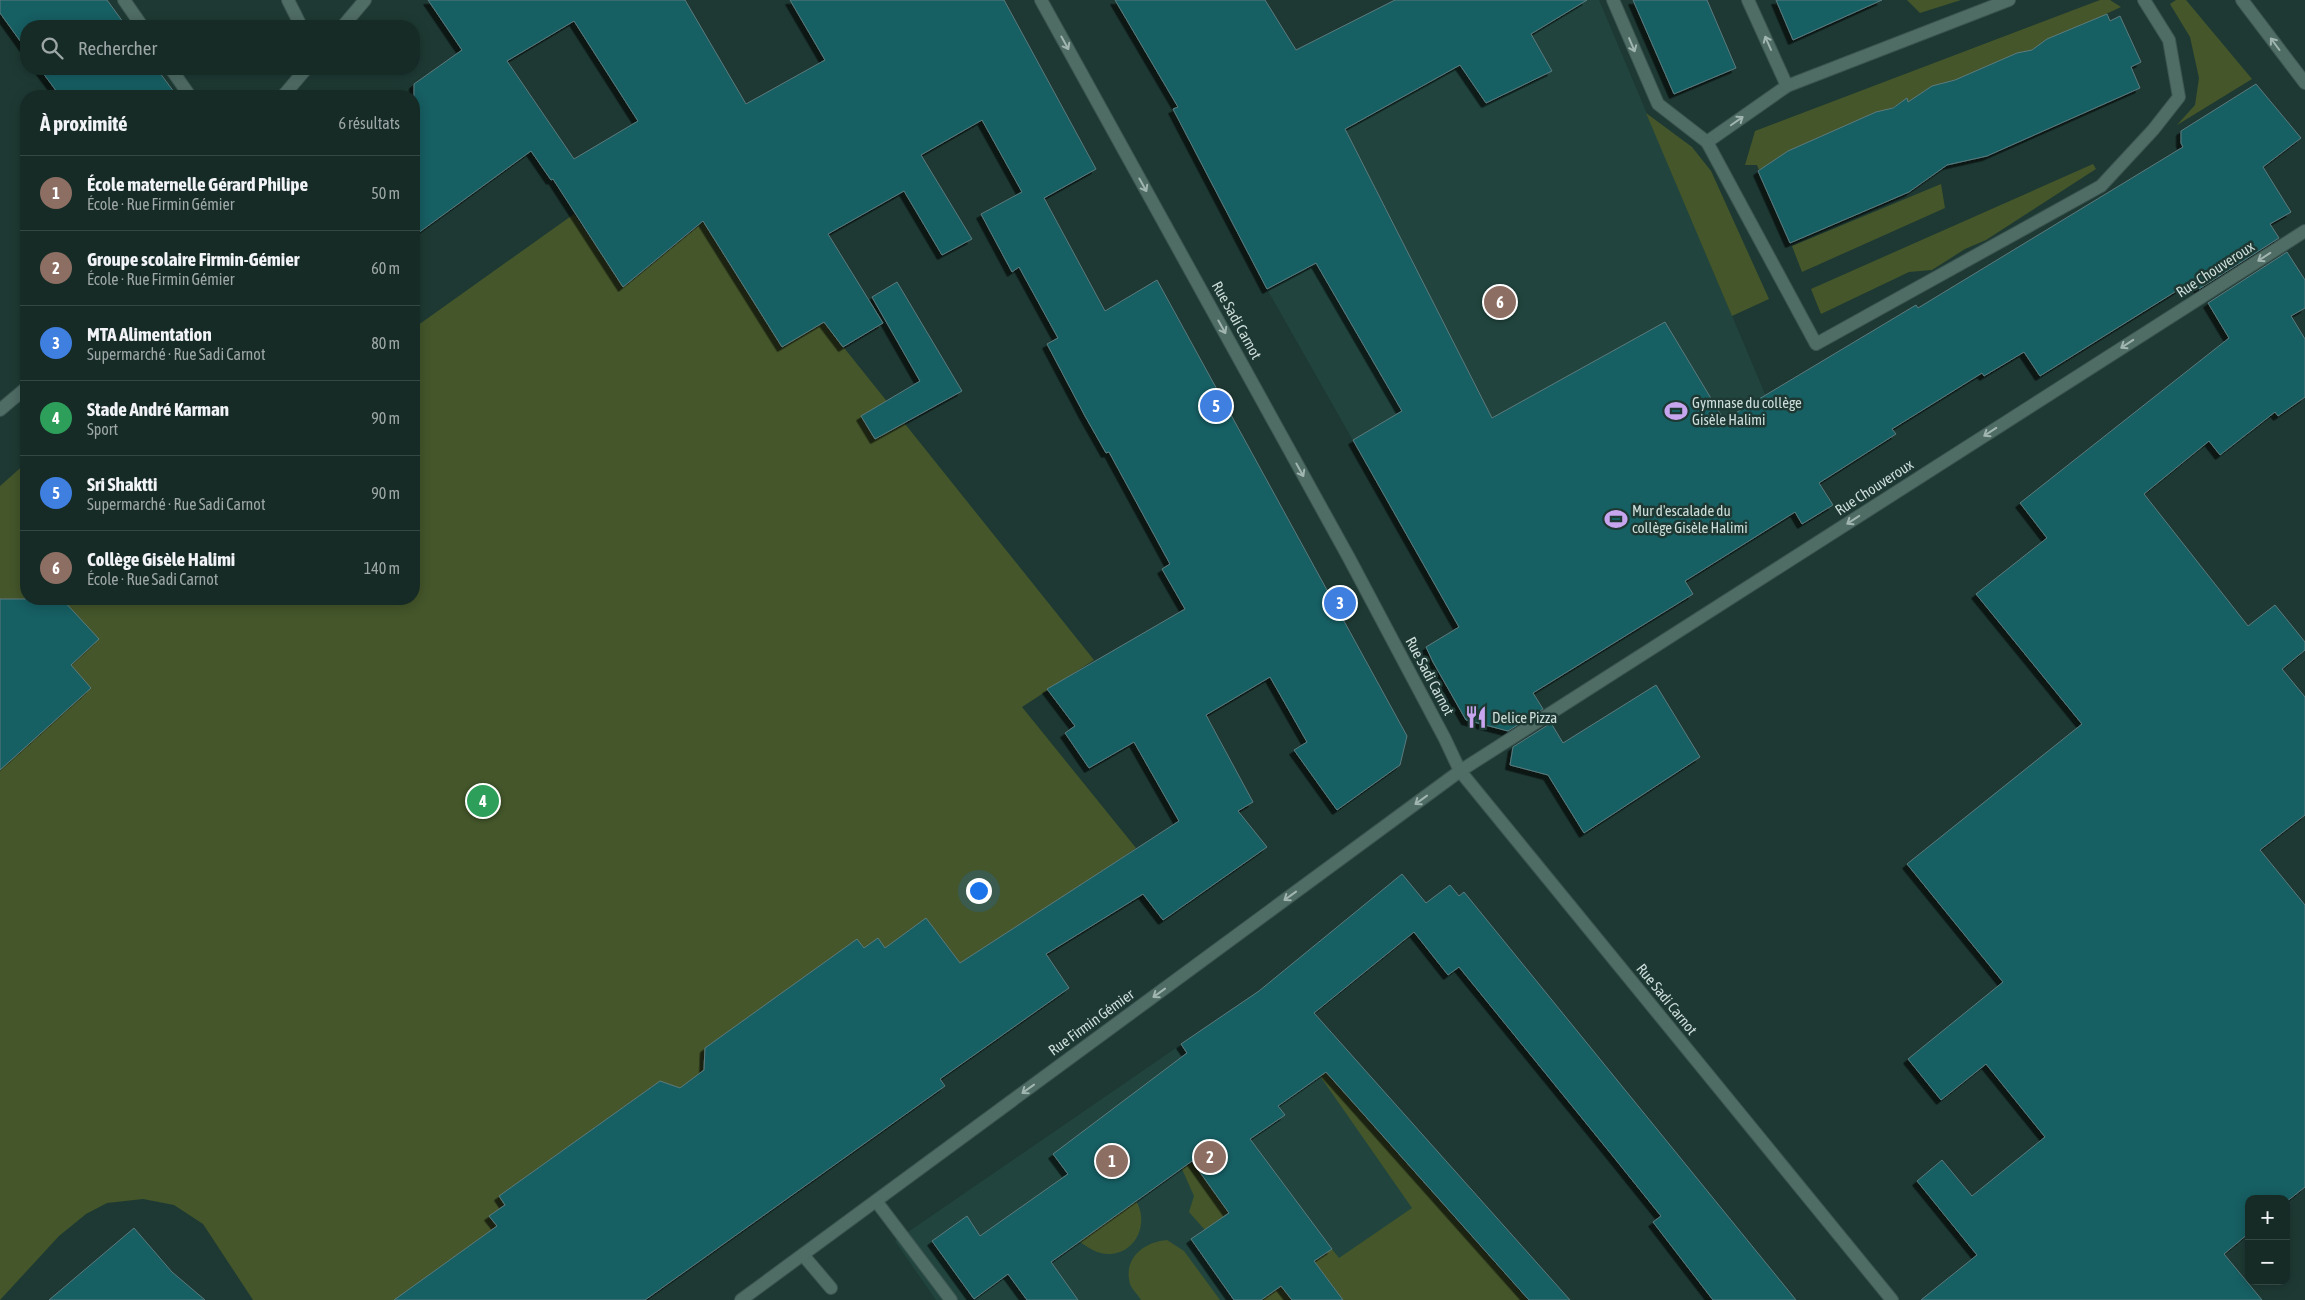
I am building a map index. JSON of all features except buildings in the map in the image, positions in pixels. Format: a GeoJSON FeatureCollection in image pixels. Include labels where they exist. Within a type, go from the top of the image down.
{"type":"FeatureCollection","features":[{"type":"Feature","properties":{"kind":"street"},"geometry":{"type":"LineString","coordinates":[[124,0],[138,20]]}},
{"type":"Feature","properties":{"kind":"street"},"geometry":{"type":"LineString","coordinates":[[288,0],[298,20]]}},
{"type":"Feature","properties":{"kind":"street"},"geometry":{"type":"LineString","coordinates":[[347,20],[365,0]]}},
{"type":"Feature","properties":{"kind":"street","name":"Rue Sadi Carnot"},"geometry":{"type":"LineString","coordinates":[[1041,0],[1348,558],[1445,739],[1460,771],[1892,1300]]}},
{"type":"Feature","properties":{"kind":"street"},"geometry":{"type":"LineString","coordinates":[[1613,0],[1658,104],[1707,142],[1816,344],[2101,186],[2153,130],[2179,97],[2169,40],[2144,0]]}},
{"type":"Feature","properties":{"kind":"street"},"geometry":{"type":"LineString","coordinates":[[1748,0],[1787,86]]}},
{"type":"Feature","properties":{"kind":"street"},"geometry":{"type":"LineString","coordinates":[[1707,142],[1787,86],[2009,0]]}},
{"type":"Feature","properties":{"kind":"street"},"geometry":{"type":"LineString","coordinates":[[2242,0],[2305,83]]}},
{"type":"Feature","properties":{"kind":"street"},"geometry":{"type":"LineString","coordinates":[[176,75],[186,90]]}},
{"type":"Feature","properties":{"kind":"street"},"geometry":{"type":"LineString","coordinates":[[288,90],[301,75]]}},
{"type":"Feature","properties":{"kind":"street","name":"Rue Chouveroux"},"geometry":{"type":"LineString","coordinates":[[1460,771],[2305,231]]}},
{"type":"Feature","properties":{"kind":"street"},"geometry":{"type":"LineString","coordinates":[[0,410],[20,393]]}},
{"type":"Feature","properties":{"kind":"street","name":"Rue Firmin Gémier"},"geometry":{"type":"LineString","coordinates":[[742,1300],[1460,771]]}},
{"type":"Feature","properties":{"kind":"street"},"geometry":{"type":"LineString","coordinates":[[876,1201],[951,1300]]}},
{"type":"Feature","properties":{"kind":"street"},"geometry":{"type":"LineString","coordinates":[[803,1255],[831,1288]]}},
{"type":"Feature","properties":{"kind":"shaded area"},"geometry":{"type":"Polygon","coordinates":[[[1395,0],[1599,0],[1781,432],[1459,627],[1267,289],[1173,109],[1369,15],[1395,0]]]}},
{"type":"Feature","properties":{"kind":"shaded area"},"geometry":{"type":"Polygon","coordinates":[[[1259,991],[1289,1030],[1528,1300],[936,1300],[895,1241],[1259,991]]]}},
{"type":"Feature","properties":{"kind":"green space"},"geometry":{"type":"Polygon","coordinates":[[[1907,0],[1961,0],[1920,13],[1907,0]]]}},
{"type":"Feature","properties":{"kind":"green space"},"geometry":{"type":"Polygon","coordinates":[[[2100,0],[2110,0],[2121,7],[2106,14],[2107,18],[2018,58],[2014,54],[1986,72],[1924,91],[1913,109],[1906,99],[1879,116],[1876,112],[1849,129],[1846,125],[1847,130],[1786,152],[1787,158],[1759,170],[1757,165],[1745,165],[1755,131],[2100,0]]]}},
{"type":"Feature","properties":{"kind":"green space"},"geometry":{"type":"Polygon","coordinates":[[[2176,0],[2186,0],[2252,79],[2177,125],[2195,105],[2199,78],[2190,37],[2170,4],[2176,0]]]}},
{"type":"Feature","properties":{"kind":"green space"},"geometry":{"type":"Polygon","coordinates":[[[1646,113],[1692,147],[1711,171],[1769,299],[1732,316],[1646,113]]]}},
{"type":"Feature","properties":{"kind":"green space"},"geometry":{"type":"Polygon","coordinates":[[[2093,164],[2096,169],[1986,240],[1965,249],[1932,270],[1909,272],[1821,314],[1811,289],[2093,164]]]}},
{"type":"Feature","properties":{"kind":"green space"},"geometry":{"type":"Polygon","coordinates":[[[1941,184],[1945,208],[1802,272],[1792,246],[1941,184]]]}},
{"type":"Feature","properties":{"kind":"green space"},"geometry":{"type":"Polygon","coordinates":[[[574,214],[624,287],[703,222],[782,346],[824,322],[1094,660],[1022,707],[1136,848],[498,1300],[253,1300],[203,1224],[174,1205],[143,1199],[107,1203],[86,1214],[59,1236],[0,1300],[0,486],[20,468],[20,605],[420,605],[420,324],[574,214]]]}},
{"type":"Feature","properties":{"kind":"green space"},"geometry":{"type":"Polygon","coordinates":[[[1326,1072],[1528,1300],[1343,1300],[1314,1261],[1332,1249],[1339,1258],[1412,1208],[1320,1076],[1326,1072]]]}},
{"type":"Feature","properties":{"kind":"green space"},"geometry":{"type":"Polygon","coordinates":[[[1193,1162],[1229,1213],[1205,1230],[1189,1212],[1194,1196],[1182,1169],[1193,1162]]]}},
{"type":"Feature","properties":{"kind":"green space"},"geometry":{"type":"Polygon","coordinates":[[[1136,1201],[1140,1209],[1141,1226],[1134,1242],[1128,1248],[1120,1252],[1107,1254],[1094,1250],[1079,1241],[1136,1201]]]}},
{"type":"Feature","properties":{"kind":"green space"},"geometry":{"type":"Polygon","coordinates":[[[1167,1240],[1184,1251],[1220,1300],[1141,1300],[1130,1284],[1130,1266],[1133,1259],[1143,1248],[1159,1241],[1167,1240]]]}},
{"type":"Feature","properties":{"kind":"green space"},"geometry":{"type":"Polygon","coordinates":[[[1281,1286],[1292,1300],[1261,1300],[1281,1286]]]}},
{"type":"Feature","properties":{"kind":"place","name":"Collège Gisèle Halimi"},"geometry":{"type":"Point","coordinates":[1500,302]}},
{"type":"Feature","properties":{"kind":"place","name":"Sri Shaktti"},"geometry":{"type":"Point","coordinates":[1216,406]}},
{"type":"Feature","properties":{"kind":"place","name":"Gymnase du collège Gisèle Halimi"},"geometry":{"type":"Point","coordinates":[1676,411]}},
{"type":"Feature","properties":{"kind":"place","name":"Mur d'escalade du collège Gisèle Halimi"},"geometry":{"type":"Point","coordinates":[1616,519]}},
{"type":"Feature","properties":{"kind":"place","name":"MTA Alimentation"},"geometry":{"type":"Point","coordinates":[1340,603]}},
{"type":"Feature","properties":{"kind":"place","name":"Delice Pizza"},"geometry":{"type":"Point","coordinates":[1476,717]}},
{"type":"Feature","properties":{"kind":"place","name":"Stade André Karman"},"geometry":{"type":"Point","coordinates":[483,801]}},
{"type":"Feature","properties":{"kind":"place","name":"Groupe scolaire Firmin-Gémier"},"geometry":{"type":"Point","coordinates":[1210,1157]}},
{"type":"Feature","properties":{"kind":"place","name":"École maternelle Gérard Philipe"},"geometry":{"type":"Point","coordinates":[1112,1161]}}]}
